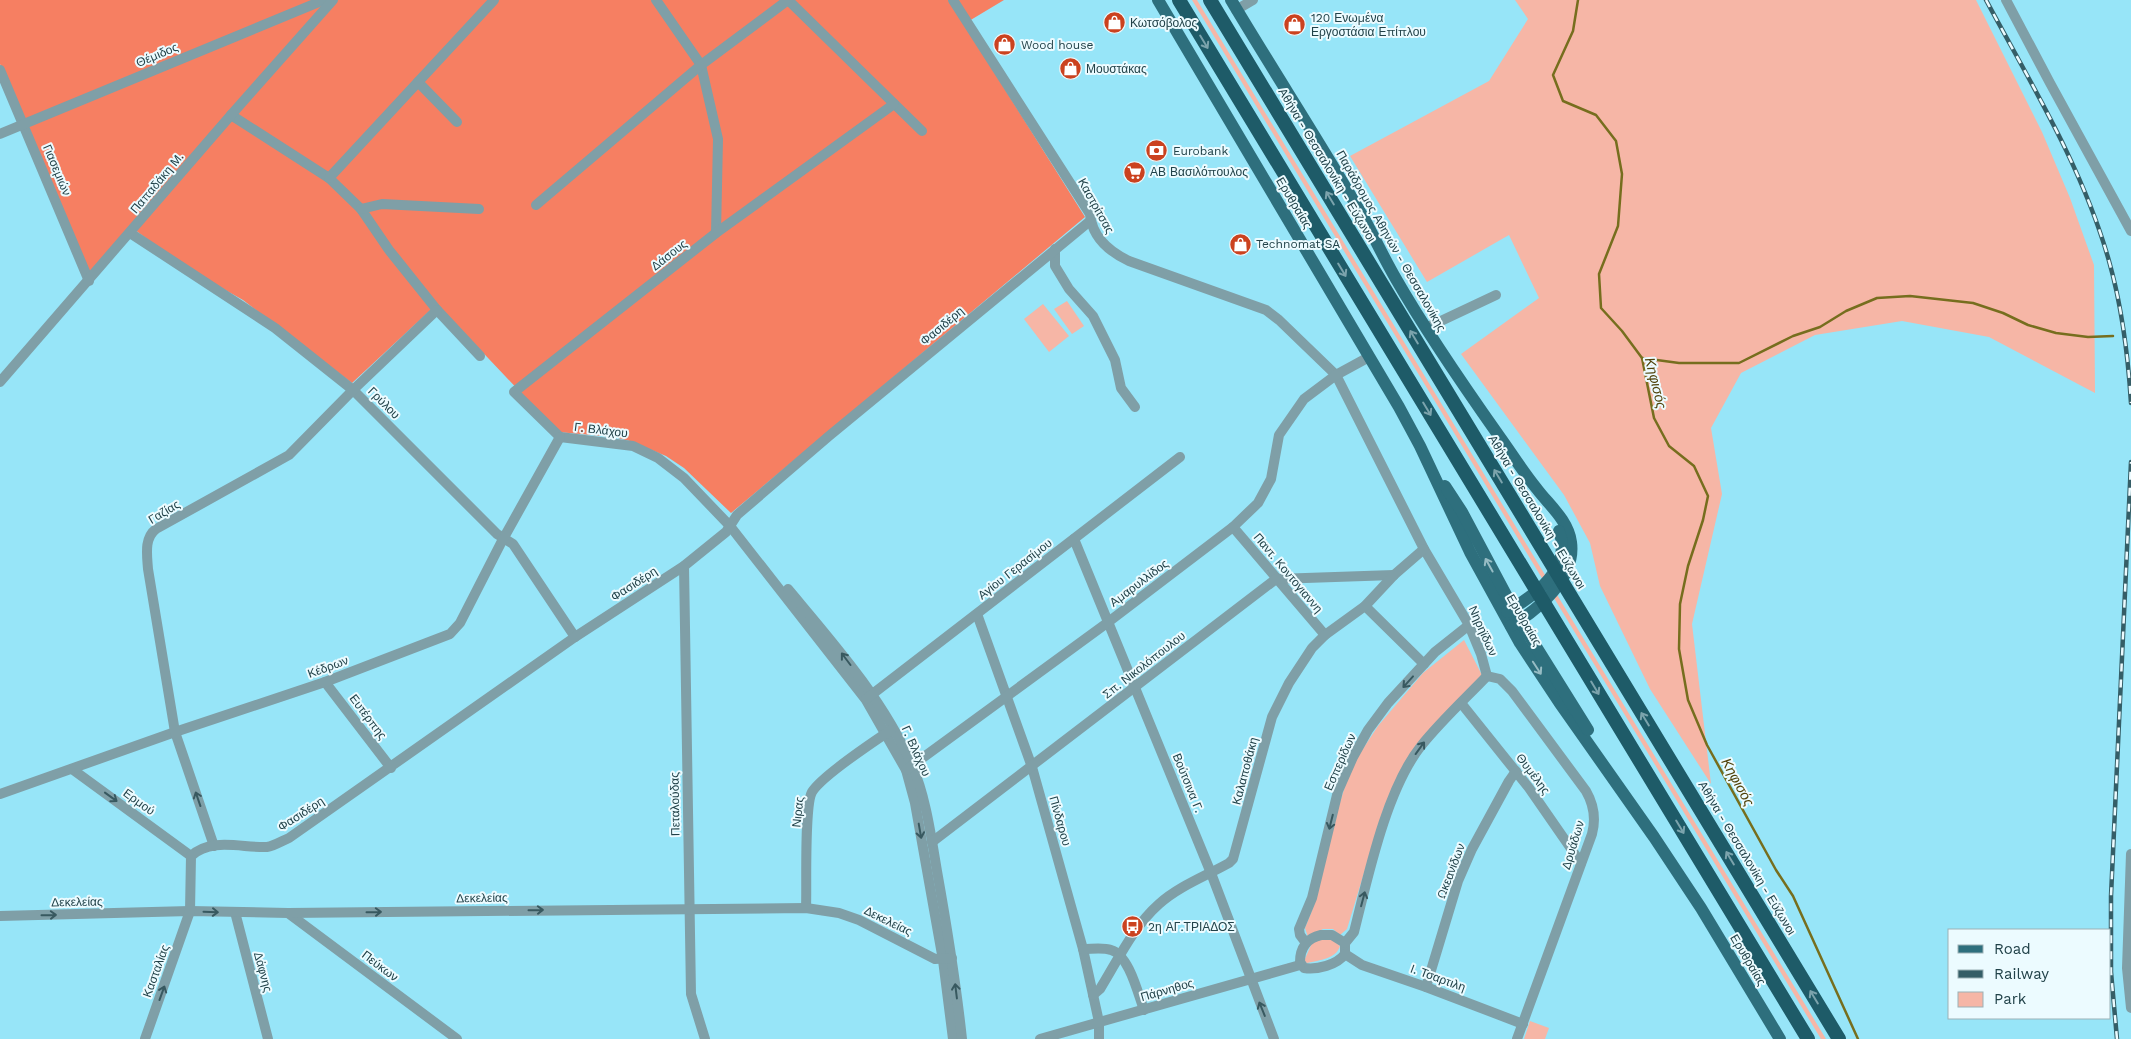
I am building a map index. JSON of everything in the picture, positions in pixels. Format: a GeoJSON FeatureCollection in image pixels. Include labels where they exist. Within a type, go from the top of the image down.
{"type":"FeatureCollection","features":[{"type":"Feature","properties":{"kind":"highway"},"geometry":{"type":"LineString","coordinates":[[1178,0],[1808,1039]]}},
{"type":"Feature","properties":{"kind":"highway","name":"Αθήνα - Θεσσαλονίκη - Εύζωνοι"},"geometry":{"type":"LineString","coordinates":[[1210,0],[1839,1039]]}},
{"type":"Feature","properties":{"kind":"main road","name":"Ερυθραίας"},"geometry":{"type":"LineString","coordinates":[[1158,0],[1369,356],[1420,446],[1462,512],[1515,624],[1559,702],[1626,795],[1701,908],[1780,1039]]}},
{"type":"Feature","properties":{"kind":"main road","name":"Παράδρομος Αθηνών - Θεσσαλονίκης"},"geometry":{"type":"LineString","coordinates":[[1234,5],[1366,223],[1396,279],[1426,328],[1537,489],[1567,529],[1571,552],[1566,572],[1556,587],[1515,624]]}},
{"type":"Feature","properties":{"kind":"main road","name":"Παράδρομος Αθηνών - Θεσσαλονίκης"},"geometry":{"type":"LineString","coordinates":[[1509,611],[1540,589],[1549,579],[1558,566],[1562,551],[1560,533],[1537,489]]}},
{"type":"Feature","properties":{"kind":"street","name":"Θέμιδος"},"geometry":{"type":"LineString","coordinates":[[0,134],[324,0]]}},
{"type":"Feature","properties":{"kind":"street","name":"Παπαδάκη Μ."},"geometry":{"type":"LineString","coordinates":[[0,382],[333,0]]}},
{"type":"Feature","properties":{"kind":"street"},"geometry":{"type":"LineString","coordinates":[[328,178],[494,0]]}},
{"type":"Feature","properties":{"kind":"street"},"geometry":{"type":"LineString","coordinates":[[656,0],[701,65],[718,140],[716,233]]}},
{"type":"Feature","properties":{"kind":"street"},"geometry":{"type":"LineString","coordinates":[[536,205],[701,65],[788,0],[922,131]]}},
{"type":"Feature","properties":{"kind":"street","name":"Καστρίτσας"},"geometry":{"type":"LineString","coordinates":[[954,0],[1090,214],[1090,221],[1102,242],[1119,256],[1273,314],[1336,375]]}},
{"type":"Feature","properties":{"kind":"street"},"geometry":{"type":"LineString","coordinates":[[1234,5],[1253,0]]}},
{"type":"Feature","properties":{"kind":"street"},"geometry":{"type":"LineString","coordinates":[[2006,0],[2050,84],[2131,229]]}},
{"type":"Feature","properties":{"kind":"street","name":"Γιασεμιών"},"geometry":{"type":"LineString","coordinates":[[0,70],[89,281]]}},
{"type":"Feature","properties":{"kind":"street"},"geometry":{"type":"LineString","coordinates":[[418,82],[457,122]]}},
{"type":"Feature","properties":{"kind":"street","name":"Δάσους"},"geometry":{"type":"LineString","coordinates":[[560,437],[514,392],[716,233],[894,104]]}},
{"type":"Feature","properties":{"kind":"street"},"geometry":{"type":"LineString","coordinates":[[231,115],[328,178],[361,209],[389,250],[437,310],[480,356]]}},
{"type":"Feature","properties":{"kind":"street"},"geometry":{"type":"LineString","coordinates":[[361,209],[382,204],[480,209]]}},
{"type":"Feature","properties":{"kind":"street","name":"Φασιδέρη"},"geometry":{"type":"LineString","coordinates":[[191,856],[202,847],[269,847],[282,841],[391,768],[575,637],[684,566],[726,532],[737,515],[829,436],[1090,221]]}},
{"type":"Feature","properties":{"kind":"street","name":"Γρύλου"},"geometry":{"type":"LineString","coordinates":[[130,233],[275,328],[353,390],[497,534],[512,542],[575,637]]}},
{"type":"Feature","properties":{"kind":"street"},"geometry":{"type":"LineString","coordinates":[[1055,249],[1055,266],[1069,289],[1093,316],[1115,360],[1121,388],[1135,407]]}},
{"type":"Feature","properties":{"kind":"street"},"geometry":{"type":"LineString","coordinates":[[1426,328],[1496,295]]}},
{"type":"Feature","properties":{"kind":"street","name":"Γαζίας"},"geometry":{"type":"LineString","coordinates":[[214,846],[175,732],[148,569],[146,552],[151,533],[289,455],[353,390],[437,310]]}},
{"type":"Feature","properties":{"kind":"street","name":"Αμαρυλλίδος"},"geometry":{"type":"LineString","coordinates":[[910,768],[1007,698],[1233,526],[1258,503],[1271,479],[1279,435],[1304,399],[1336,375],[1369,356]]}},
{"type":"Feature","properties":{"kind":"street","name":"Νηρηϊδων"},"geometry":{"type":"LineString","coordinates":[[1336,375],[1424,549],[1468,625],[1481,654],[1487,676],[1420,746],[1397,788],[1387,813],[1354,932],[1345,948]]}},
{"type":"Feature","properties":{"kind":"street","name":"Γ. Βλάχου"},"geometry":{"type":"LineString","coordinates":[[560,437],[633,446],[645,451],[684,478],[748,542],[840,652],[910,768],[928,819],[948,959],[953,1039]]}},
{"type":"Feature","properties":{"kind":"street","name":"Κέδρων"},"geometry":{"type":"LineString","coordinates":[[0,794],[175,732],[325,682],[443,637],[454,631],[560,437]]}},
{"type":"Feature","properties":{"kind":"street","name":"Αγίου Γερασίμου"},"geometry":{"type":"LineString","coordinates":[[869,698],[1180,457]]}},
{"type":"Feature","properties":{"kind":"street","name":"Παντ. Κοντογιαννη"},"geometry":{"type":"LineString","coordinates":[[1233,526],[1325,635]]}},
{"type":"Feature","properties":{"kind":"street","name":"Βούτσινα Γ."},"geometry":{"type":"LineString","coordinates":[[1074,539],[1107,623],[1136,688],[1274,1039]]}},
{"type":"Feature","properties":{"kind":"street","name":"Καλαποθάκη"},"geometry":{"type":"LineString","coordinates":[[1093,995],[1100,990],[1138,927],[1158,905],[1192,882],[1233,860],[1272,717],[1298,668],[1312,648],[1325,635],[1365,606],[1394,575],[1424,549]]}},
{"type":"Feature","properties":{"kind":"street","name":"Πεταλούδας"},"geometry":{"type":"LineString","coordinates":[[684,566],[691,994],[705,1039]]}},
{"type":"Feature","properties":{"kind":"street"},"geometry":{"type":"LineString","coordinates":[[1276,579],[1394,575]]}},
{"type":"Feature","properties":{"kind":"street","name":"Σπ. Νικολόπουλου"},"geometry":{"type":"LineString","coordinates":[[932,842],[1136,688],[1276,579]]}},
{"type":"Feature","properties":{"kind":"street"},"geometry":{"type":"LineString","coordinates":[[1365,606],[1424,664]]}},
{"type":"Feature","properties":{"kind":"street","name":"Πίνδαρου"},"geometry":{"type":"LineString","coordinates":[[977,614],[1032,767],[1083,949],[1099,1022],[1099,1039]]}},
{"type":"Feature","properties":{"kind":"street","name":"Εσπερίδων"},"geometry":{"type":"LineString","coordinates":[[1306,943],[1300,935],[1299,929],[1312,898],[1341,784],[1353,757],[1378,717],[1424,664],[1435,652],[1468,625]]}},
{"type":"Feature","properties":{"kind":"street","name":"Δρυάδων"},"geometry":{"type":"LineString","coordinates":[[1487,676],[1495,677],[1508,686],[1590,797],[1594,816],[1594,828],[1517,1039]]}},
{"type":"Feature","properties":{"kind":"street","name":"Ευτέρπης"},"geometry":{"type":"LineString","coordinates":[[325,682],[391,768]]}},
{"type":"Feature","properties":{"kind":"street","name":"Θυμέλης"},"geometry":{"type":"LineString","coordinates":[[1461,703],[1516,771],[1581,863]]}},
{"type":"Feature","properties":{"kind":"street","name":"Νιρας"},"geometry":{"type":"LineString","coordinates":[[806,908],[808,811],[811,793],[822,781],[889,731]]}},
{"type":"Feature","properties":{"kind":"street","name":"Γ. Βλάχου"},"geometry":{"type":"LineString","coordinates":[[910,768],[915,803],[948,959],[962,1039]]}},
{"type":"Feature","properties":{"kind":"street","name":"Ερμού"},"geometry":{"type":"LineString","coordinates":[[72,769],[191,856]]}},
{"type":"Feature","properties":{"kind":"street","name":"Ωκεανίδων"},"geometry":{"type":"LineString","coordinates":[[1426,987],[1458,881],[1477,840],[1516,771]]}},
{"type":"Feature","properties":{"kind":"street"},"geometry":{"type":"LineString","coordinates":[[2131,854],[2130,926],[2127,968],[2131,1008]]}},
{"type":"Feature","properties":{"kind":"street"},"geometry":{"type":"LineString","coordinates":[[190,911],[191,856]]}},
{"type":"Feature","properties":{"kind":"street","name":"Δεκελείας"},"geometry":{"type":"LineString","coordinates":[[0,916],[190,911],[288,913],[806,908],[848,916],[896,938],[935,959],[948,959]]}},
{"type":"Feature","properties":{"kind":"street","name":"Κασταλίας"},"geometry":{"type":"LineString","coordinates":[[145,1039],[190,911]]}},
{"type":"Feature","properties":{"kind":"street","name":"Δάφνης"},"geometry":{"type":"LineString","coordinates":[[235,912],[268,1039]]}},
{"type":"Feature","properties":{"kind":"street","name":"Πεύκων"},"geometry":{"type":"LineString","coordinates":[[288,913],[457,1039]]}},
{"type":"Feature","properties":{"kind":"street"},"geometry":{"type":"LineString","coordinates":[[1321,935],[1332,935],[1345,948],[1340,959],[1322,967],[1308,969],[1300,964],[1300,954],[1311,938],[1321,935]]}},
{"type":"Feature","properties":{"kind":"street","name":"Ι. Τσαρτιλη"},"geometry":{"type":"LineString","coordinates":[[1345,948],[1362,965],[1523,1024]]}},
{"type":"Feature","properties":{"kind":"street"},"geometry":{"type":"LineString","coordinates":[[1083,949],[1108,949],[1120,954],[1128,967],[1144,1010]]}},
{"type":"Feature","properties":{"kind":"street","name":"Πάρνηθος"},"geometry":{"type":"LineString","coordinates":[[1040,1039],[1300,964]]}},
{"type":"Feature","properties":{"kind":"green space"},"geometry":{"type":"Polygon","coordinates":[[[1192,0],[1197,0],[1826,1039],[1821,1039],[1192,0]]]}},
{"type":"Feature","properties":{"kind":"green space"},"geometry":{"type":"Polygon","coordinates":[[[1515,0],[1976,0],[2042,132],[2070,198],[2094,265],[2095,393],[1989,337],[1902,321],[1815,335],[1741,373],[1711,428],[1722,494],[1692,624],[1711,784],[1650,689],[1600,586],[1590,543],[1564,495],[1461,354],[1539,298],[1509,235],[1427,282],[1350,156],[1489,81],[1528,19],[1515,0]]]}},
{"type":"Feature","properties":{"kind":"green space"},"geometry":{"type":"Polygon","coordinates":[[[1067,301],[1084,326],[1072,334],[1054,309],[1067,301]]]}},
{"type":"Feature","properties":{"kind":"green space"},"geometry":{"type":"Polygon","coordinates":[[[1043,304],[1069,336],[1049,352],[1024,319],[1043,304]]]}},
{"type":"Feature","properties":{"kind":"green space"},"geometry":{"type":"Polygon","coordinates":[[[1464,640],[1482,675],[1434,724],[1413,750],[1384,807],[1347,929],[1340,935],[1333,929],[1323,929],[1308,937],[1305,928],[1313,908],[1336,815],[1351,767],[1378,726],[1423,673],[1464,640]]]}},
{"type":"Feature","properties":{"kind":"green space"},"geometry":{"type":"Polygon","coordinates":[[[1321,939],[1333,940],[1340,946],[1335,954],[1307,963],[1304,961],[1312,943],[1321,939]]]}},
{"type":"Feature","properties":{"kind":"green space"},"geometry":{"type":"Polygon","coordinates":[[[1530,1021],[1549,1028],[1545,1039],[1524,1039],[1530,1021]]]}},
{"type":"Feature","properties":{"kind":"shaded area"},"geometry":{"type":"Polygon","coordinates":[[[0,0],[1004,0],[964,24],[1085,217],[731,513],[684,468],[666,456],[630,441],[614,437],[558,432],[437,304],[352,383],[243,300],[188,269],[131,227],[90,273],[0,64],[0,0]]]}},
{"type":"Feature","properties":{"kind":"waterway","name":"Κηφισός"},"geometry":{"type":"LineString","coordinates":[[1578,0],[1573,31],[1553,75],[1563,101],[1596,115],[1616,141],[1622,174],[1618,226],[1599,274],[1601,308],[1622,331],[1642,358],[1654,418],[1669,446],[1694,466],[1708,496],[1703,520],[1688,566],[1680,604],[1679,649],[1688,700],[1707,745],[1776,870],[1793,896],[1858,1039]]}},
{"type":"Feature","properties":{"kind":"waterway"},"geometry":{"type":"LineString","coordinates":[[1642,358],[1679,363],[1739,363],[1793,336],[1820,327],[1846,311],[1877,298],[1910,296],[1973,303],[2003,313],[2028,325],[2056,333],[2088,337],[2113,336]]}},
{"type":"Feature","properties":{"kind":"railway"},"geometry":{"type":"LineString","coordinates":[[1986,0],[2055,127],[2071,160],[2098,227],[2114,278],[2121,313],[2131,403]]}},
{"type":"Feature","properties":{"kind":"railway"},"geometry":{"type":"LineString","coordinates":[[2117,1039],[2111,972],[2111,896],[2131,462]]}},
{"type":"Feature","properties":{"kind":"place","name":"Κωτσόβολος"},"geometry":{"type":"Point","coordinates":[1114,23]}},
{"type":"Feature","properties":{"kind":"place","name":"120 Ενωμένα Εργοστάσια Επίπλου"},"geometry":{"type":"Point","coordinates":[1295,25]}},
{"type":"Feature","properties":{"kind":"place","name":"Wood house"},"geometry":{"type":"Point","coordinates":[1005,45]}},
{"type":"Feature","properties":{"kind":"place","name":"Μουστάκας"},"geometry":{"type":"Point","coordinates":[1070,69]}},
{"type":"Feature","properties":{"kind":"place","name":"Eurobank"},"geometry":{"type":"Point","coordinates":[1157,151]}},
{"type":"Feature","properties":{"kind":"place","name":"ΑΒ Βασιλόπουλος"},"geometry":{"type":"Point","coordinates":[1134,172]}},
{"type":"Feature","properties":{"kind":"place","name":"Technomat SA"},"geometry":{"type":"Point","coordinates":[1240,244]}},
{"type":"Feature","properties":{"kind":"place","name":"2η ΑΓ.ΤΡΙΑΔΟΣ"},"geometry":{"type":"Point","coordinates":[1132,927]}}]}
